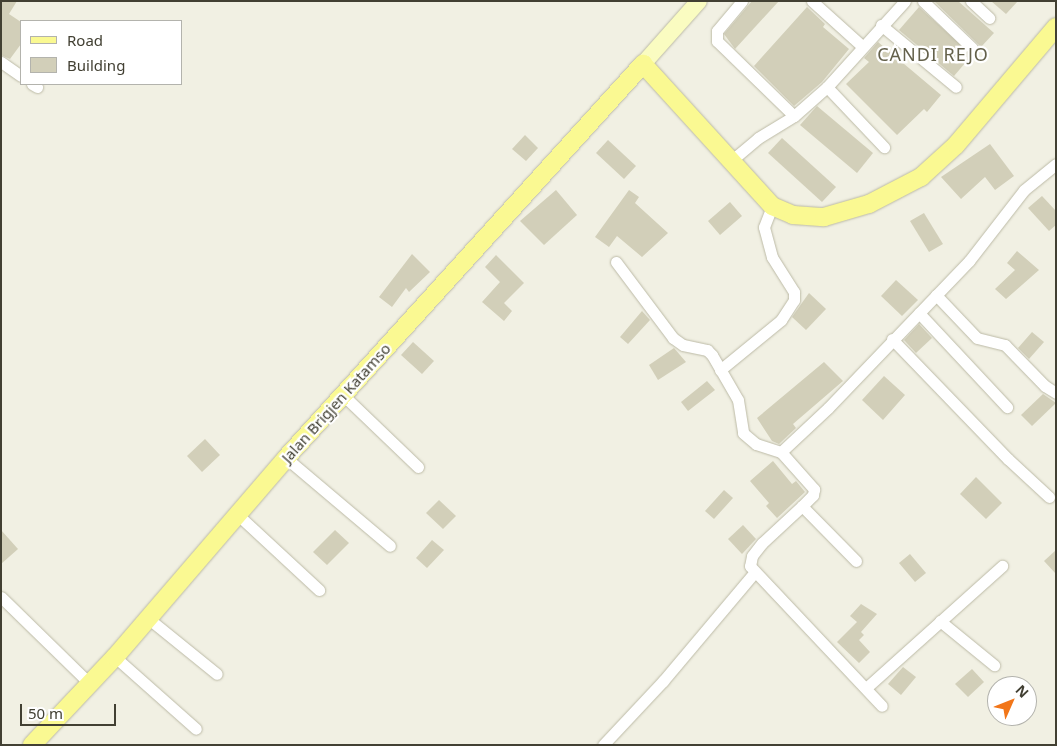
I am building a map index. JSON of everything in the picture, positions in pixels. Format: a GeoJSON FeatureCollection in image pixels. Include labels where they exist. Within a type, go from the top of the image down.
{"type":"FeatureCollection","features":[{"type":"Feature","properties":{"kind":"main road"},"geometry":{"type":"LineString","coordinates":[[643,64],[772,206],[793,215],[824,217],[869,204],[921,177],[956,145],[1055,28]]}},
{"type":"Feature","properties":{"kind":"main road","name":"Jalan Brigjen Katamso"},"geometry":{"type":"LineString","coordinates":[[32,745],[115,657],[286,458],[643,64]]}},
{"type":"Feature","properties":{"kind":"street"},"geometry":{"type":"LineString","coordinates":[[643,64],[699,1]]}},
{"type":"Feature","properties":{"kind":"street"},"geometry":{"type":"LineString","coordinates":[[742,1],[717,31],[717,41],[794,116]]}},
{"type":"Feature","properties":{"kind":"street"},"geometry":{"type":"LineString","coordinates":[[812,1],[862,46]]}},
{"type":"Feature","properties":{"kind":"street"},"geometry":{"type":"LineString","coordinates":[[923,1],[972,48]]}},
{"type":"Feature","properties":{"kind":"street"},"geometry":{"type":"LineString","coordinates":[[971,1],[989,18]]}},
{"type":"Feature","properties":{"kind":"street"},"geometry":{"type":"LineString","coordinates":[[732,160],[758,138],[794,116],[827,87],[897,4]]}},
{"type":"Feature","properties":{"kind":"street"},"geometry":{"type":"LineString","coordinates":[[881,25],[956,87]]}},
{"type":"Feature","properties":{"kind":"street"},"geometry":{"type":"LineString","coordinates":[[1,62],[20,75]]}},
{"type":"Feature","properties":{"kind":"street"},"geometry":{"type":"LineString","coordinates":[[827,87],[884,147]]}},
{"type":"Feature","properties":{"kind":"street"},"geometry":{"type":"LineString","coordinates":[[781,452],[828,408],[892,339],[969,261],[1024,190],[1056,164]]}},
{"type":"Feature","properties":{"kind":"street"},"geometry":{"type":"LineString","coordinates":[[720,370],[781,320],[794,300],[794,292],[772,257],[764,227],[772,206]]}},
{"type":"Feature","properties":{"kind":"street"},"geometry":{"type":"LineString","coordinates":[[616,262],[673,338],[683,345],[707,350],[738,400],[743,433],[756,444],[781,452],[814,489],[813,495],[752,556],[750,566],[754,573],[882,706]]}},
{"type":"Feature","properties":{"kind":"street"},"geometry":{"type":"LineString","coordinates":[[936,295],[977,338],[1005,345],[1045,386],[1056,393]]}},
{"type":"Feature","properties":{"kind":"street"},"geometry":{"type":"LineString","coordinates":[[919,313],[1007,407]]}},
{"type":"Feature","properties":{"kind":"street"},"geometry":{"type":"LineString","coordinates":[[892,339],[1008,459],[1050,497]]}},
{"type":"Feature","properties":{"kind":"street"},"geometry":{"type":"LineString","coordinates":[[343,395],[418,467]]}},
{"type":"Feature","properties":{"kind":"street"},"geometry":{"type":"LineString","coordinates":[[286,458],[390,546]]}},
{"type":"Feature","properties":{"kind":"street"},"geometry":{"type":"LineString","coordinates":[[802,506],[856,561]]}},
{"type":"Feature","properties":{"kind":"street"},"geometry":{"type":"LineString","coordinates":[[237,514],[319,590]]}},
{"type":"Feature","properties":{"kind":"street"},"geometry":{"type":"LineString","coordinates":[[866,688],[1002,566]]}},
{"type":"Feature","properties":{"kind":"street"},"geometry":{"type":"LineString","coordinates":[[603,745],[663,681],[754,573]]}},
{"type":"Feature","properties":{"kind":"street"},"geometry":{"type":"LineString","coordinates":[[1,597],[90,684]]}},
{"type":"Feature","properties":{"kind":"street"},"geometry":{"type":"LineString","coordinates":[[149,619],[217,674]]}},
{"type":"Feature","properties":{"kind":"street"},"geometry":{"type":"LineString","coordinates":[[940,621],[994,665]]}},
{"type":"Feature","properties":{"kind":"street"},"geometry":{"type":"LineString","coordinates":[[115,657],[196,729]]}},
{"type":"Feature","properties":{"kind":"building"},"geometry":{"type":"Polygon","coordinates":[[[1,1],[17,1],[9,14],[20,21],[20,45],[10,59],[1,55],[1,1]]]}},
{"type":"Feature","properties":{"kind":"building"},"geometry":{"type":"Polygon","coordinates":[[[752,1],[779,1],[735,49],[724,34],[752,1]]]}},
{"type":"Feature","properties":{"kind":"building"},"geometry":{"type":"Polygon","coordinates":[[[934,1],[958,1],[994,33],[981,47],[934,1]]]}},
{"type":"Feature","properties":{"kind":"building"},"geometry":{"type":"Polygon","coordinates":[[[991,1],[1018,1],[1006,14],[991,1]]]}},
{"type":"Feature","properties":{"kind":"building"},"geometry":{"type":"Polygon","coordinates":[[[807,7],[825,24],[823,27],[849,49],[822,82],[794,106],[754,66],[807,7]]]}},
{"type":"Feature","properties":{"kind":"building"},"geometry":{"type":"Polygon","coordinates":[[[919,7],[972,55],[954,76],[899,30],[919,7]]]}},
{"type":"Feature","properties":{"kind":"building"},"geometry":{"type":"Polygon","coordinates":[[[878,42],[941,95],[927,112],[924,109],[897,135],[846,84],[869,62],[864,58],[878,42]]]}},
{"type":"Feature","properties":{"kind":"building"},"geometry":{"type":"Polygon","coordinates":[[[817,106],[873,153],[857,173],[800,125],[817,106]]]}},
{"type":"Feature","properties":{"kind":"building"},"geometry":{"type":"Polygon","coordinates":[[[525,135],[538,148],[526,161],[512,149],[525,135]]]}},
{"type":"Feature","properties":{"kind":"building"},"geometry":{"type":"Polygon","coordinates":[[[782,138],[836,187],[822,202],[768,153],[782,138]]]}},
{"type":"Feature","properties":{"kind":"building"},"geometry":{"type":"Polygon","coordinates":[[[608,140],[636,166],[624,179],[596,153],[608,140]]]}},
{"type":"Feature","properties":{"kind":"building"},"geometry":{"type":"Polygon","coordinates":[[[990,144],[1014,176],[995,190],[985,177],[961,199],[941,177],[990,144]]]}},
{"type":"Feature","properties":{"kind":"building"},"geometry":{"type":"Polygon","coordinates":[[[556,190],[577,215],[544,245],[520,221],[556,190]]]}},
{"type":"Feature","properties":{"kind":"building"},"geometry":{"type":"Polygon","coordinates":[[[629,190],[639,197],[635,203],[668,233],[642,257],[617,236],[609,247],[595,237],[629,190]]]}},
{"type":"Feature","properties":{"kind":"building"},"geometry":{"type":"Polygon","coordinates":[[[1042,196],[1056,211],[1056,225],[1049,231],[1028,208],[1042,196]]]}},
{"type":"Feature","properties":{"kind":"building"},"geometry":{"type":"Polygon","coordinates":[[[730,202],[742,216],[720,235],[708,221],[730,202]]]}},
{"type":"Feature","properties":{"kind":"building"},"geometry":{"type":"Polygon","coordinates":[[[924,213],[943,244],[929,252],[910,221],[924,213]]]}},
{"type":"Feature","properties":{"kind":"building"},"geometry":{"type":"Polygon","coordinates":[[[1017,251],[1039,270],[1006,299],[995,289],[1015,270],[1007,263],[1017,251]]]}},
{"type":"Feature","properties":{"kind":"building"},"geometry":{"type":"Polygon","coordinates":[[[412,254],[430,272],[409,292],[406,288],[392,307],[379,297],[412,254]]]}},
{"type":"Feature","properties":{"kind":"building"},"geometry":{"type":"Polygon","coordinates":[[[496,255],[524,283],[504,303],[512,311],[504,321],[482,302],[500,282],[485,267],[496,255]]]}},
{"type":"Feature","properties":{"kind":"building"},"geometry":{"type":"Polygon","coordinates":[[[896,280],[918,300],[902,316],[881,296],[896,280]]]}},
{"type":"Feature","properties":{"kind":"building"},"geometry":{"type":"Polygon","coordinates":[[[809,293],[826,309],[806,330],[792,317],[809,293]]]}},
{"type":"Feature","properties":{"kind":"building"},"geometry":{"type":"Polygon","coordinates":[[[642,311],[650,320],[628,344],[620,337],[642,311]]]}},
{"type":"Feature","properties":{"kind":"building"},"geometry":{"type":"Polygon","coordinates":[[[919,324],[932,338],[916,353],[904,340],[919,324]]]}},
{"type":"Feature","properties":{"kind":"building"},"geometry":{"type":"Polygon","coordinates":[[[1032,332],[1044,342],[1029,359],[1018,348],[1032,332]]]}},
{"type":"Feature","properties":{"kind":"building"},"geometry":{"type":"Polygon","coordinates":[[[413,342],[434,361],[422,374],[401,355],[413,342]]]}},
{"type":"Feature","properties":{"kind":"building"},"geometry":{"type":"Polygon","coordinates":[[[674,348],[686,362],[658,380],[649,365],[674,348]]]}},
{"type":"Feature","properties":{"kind":"building"},"geometry":{"type":"Polygon","coordinates":[[[824,362],[843,381],[793,424],[796,428],[779,444],[772,441],[757,418],[824,362]]]}},
{"type":"Feature","properties":{"kind":"building"},"geometry":{"type":"Polygon","coordinates":[[[884,376],[905,395],[883,420],[862,400],[884,376]]]}},
{"type":"Feature","properties":{"kind":"building"},"geometry":{"type":"Polygon","coordinates":[[[707,381],[715,390],[688,411],[681,402],[707,381]]]}},
{"type":"Feature","properties":{"kind":"building"},"geometry":{"type":"Polygon","coordinates":[[[1043,394],[1056,403],[1032,426],[1021,415],[1043,394]]]}},
{"type":"Feature","properties":{"kind":"building"},"geometry":{"type":"Polygon","coordinates":[[[205,439],[220,455],[202,472],[187,456],[205,439]]]}},
{"type":"Feature","properties":{"kind":"building"},"geometry":{"type":"Polygon","coordinates":[[[773,461],[792,484],[796,481],[805,492],[777,518],[766,506],[769,503],[750,481],[773,461]]]}},
{"type":"Feature","properties":{"kind":"building"},"geometry":{"type":"Polygon","coordinates":[[[976,477],[1002,503],[986,519],[960,494],[976,477]]]}},
{"type":"Feature","properties":{"kind":"building"},"geometry":{"type":"Polygon","coordinates":[[[724,490],[733,498],[714,519],[705,511],[724,490]]]}},
{"type":"Feature","properties":{"kind":"building"},"geometry":{"type":"Polygon","coordinates":[[[439,500],[456,516],[443,529],[426,513],[439,500]]]}},
{"type":"Feature","properties":{"kind":"building"},"geometry":{"type":"Polygon","coordinates":[[[743,525],[756,539],[742,554],[728,539],[743,525]]]}},
{"type":"Feature","properties":{"kind":"building"},"geometry":{"type":"Polygon","coordinates":[[[1,530],[18,549],[1,564],[1,530]]]}},
{"type":"Feature","properties":{"kind":"building"},"geometry":{"type":"Polygon","coordinates":[[[335,530],[349,543],[327,565],[313,552],[335,530]]]}},
{"type":"Feature","properties":{"kind":"building"},"geometry":{"type":"Polygon","coordinates":[[[432,540],[444,550],[427,568],[416,558],[432,540]]]}},
{"type":"Feature","properties":{"kind":"building"},"geometry":{"type":"Polygon","coordinates":[[[1056,550],[1056,574],[1044,561],[1056,550]]]}},
{"type":"Feature","properties":{"kind":"building"},"geometry":{"type":"Polygon","coordinates":[[[910,554],[926,573],[915,582],[899,563],[910,554]]]}},
{"type":"Feature","properties":{"kind":"building"},"geometry":{"type":"Polygon","coordinates":[[[861,604],[877,614],[861,632],[864,635],[859,640],[870,652],[859,663],[837,642],[857,622],[850,616],[861,604]]]}},
{"type":"Feature","properties":{"kind":"building"},"geometry":{"type":"Polygon","coordinates":[[[903,667],[916,677],[901,695],[888,684],[903,667]]]}},
{"type":"Feature","properties":{"kind":"building"},"geometry":{"type":"Polygon","coordinates":[[[972,669],[984,682],[968,697],[955,684],[972,669]]]}},
{"type":"Feature","properties":{"kind":"district","name":"CANDI REJO"},"geometry":{"type":"Point","coordinates":[933,54]}}]}
